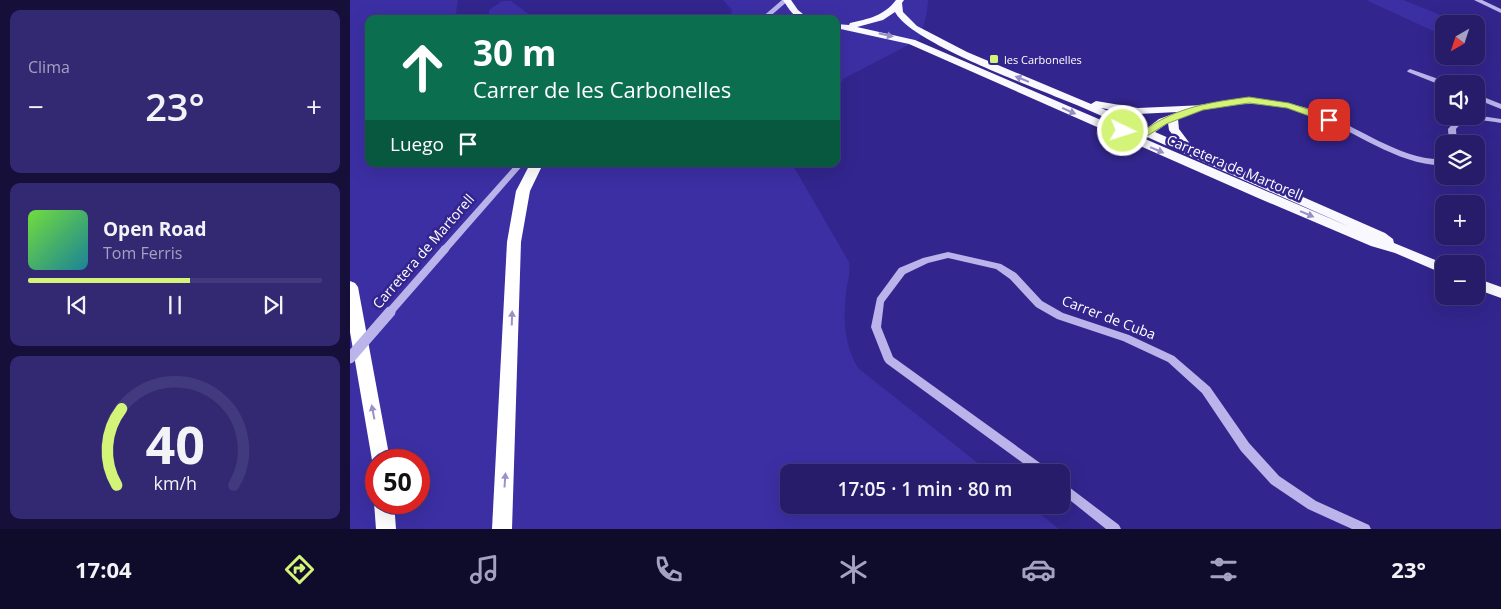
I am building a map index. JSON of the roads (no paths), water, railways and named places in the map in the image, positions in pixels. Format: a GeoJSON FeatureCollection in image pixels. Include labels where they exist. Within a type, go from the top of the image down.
{"type":"FeatureCollection","features":[{"type":"Feature","properties":{"kind":"highway"},"geometry":{"type":"LineString","coordinates":[[502,529],[514,242],[518,208],[534,167]]}},
{"type":"Feature","properties":{"kind":"highway"},"geometry":{"type":"LineString","coordinates":[[350,287],[379,449]]}},
{"type":"Feature","properties":{"kind":"highway"},"geometry":{"type":"LineString","coordinates":[[385,514],[386,529]]}},
{"type":"Feature","properties":{"kind":"main road"},"geometry":{"type":"LineString","coordinates":[[786,0],[800,15]]}},
{"type":"Feature","properties":{"kind":"main road"},"geometry":{"type":"LineString","coordinates":[[840,25],[872,21],[888,13],[899,2]]}},
{"type":"Feature","properties":{"kind":"main road","name":"Carretera de Martorell"},"geometry":{"type":"LineString","coordinates":[[899,2],[899,13],[914,28],[928,36],[1008,74],[1067,97],[1380,236],[1398,249]]}},
{"type":"Feature","properties":{"kind":"main road","name":"Carretera de Martorell"},"geometry":{"type":"LineString","coordinates":[[840,26],[881,33],[912,42],[1375,243],[1398,249],[1435,265]]}},
{"type":"Feature","properties":{"kind":"main road"},"geometry":{"type":"LineString","coordinates":[[1067,97],[1094,104],[1138,111],[1201,107]]}},
{"type":"Feature","properties":{"kind":"main road"},"geometry":{"type":"LineString","coordinates":[[1097,123],[1128,132],[1147,133],[1173,117],[1201,107]]}},
{"type":"Feature","properties":{"kind":"main road"},"geometry":{"type":"LineString","coordinates":[[1173,117],[1174,130],[1178,137],[1199,156]]}},
{"type":"Feature","properties":{"kind":"main road"},"geometry":{"type":"LineString","coordinates":[[1485,287],[1501,293]]}},
{"type":"Feature","properties":{"kind":"street"},"geometry":{"type":"LineString","coordinates":[[768,15],[786,0]]}},
{"type":"Feature","properties":{"kind":"street"},"geometry":{"type":"LineString","coordinates":[[1477,0],[1501,11]]}},
{"type":"Feature","properties":{"kind":"street"},"geometry":{"type":"LineString","coordinates":[[1410,71],[1435,80]]}},
{"type":"Feature","properties":{"kind":"street"},"geometry":{"type":"LineString","coordinates":[[1201,107],[1249,100],[1289,106],[1316,114],[1408,156],[1427,162],[1435,162]]}},
{"type":"Feature","properties":{"kind":"street"},"geometry":{"type":"LineString","coordinates":[[1485,100],[1501,107]]}},
{"type":"Feature","properties":{"kind":"street"},"geometry":{"type":"LineString","coordinates":[[1452,135],[1452,129],[1461,120],[1501,121]]}},
{"type":"Feature","properties":{"kind":"street","name":"Carretera de Martorell"},"geometry":{"type":"LineString","coordinates":[[350,358],[517,167]]}},
{"type":"Feature","properties":{"kind":"street","name":"Carrer de Cuba"},"geometry":{"type":"LineString","coordinates":[[1032,464],[889,360],[876,327],[880,301],[902,272],[926,260],[948,255],[998,266],[1013,276],[1039,304],[1060,316],[1126,338],[1170,359],[1206,390],[1245,447],[1276,480],[1312,505],[1365,529]]}},
{"type":"Feature","properties":{"kind":"street"},"geometry":{"type":"LineString","coordinates":[[1070,493],[1115,529]]}},
{"type":"Feature","properties":{"kind":"place","name":"les Carbonelles"},"geometry":{"type":"Point","coordinates":[994,59]}}]}
